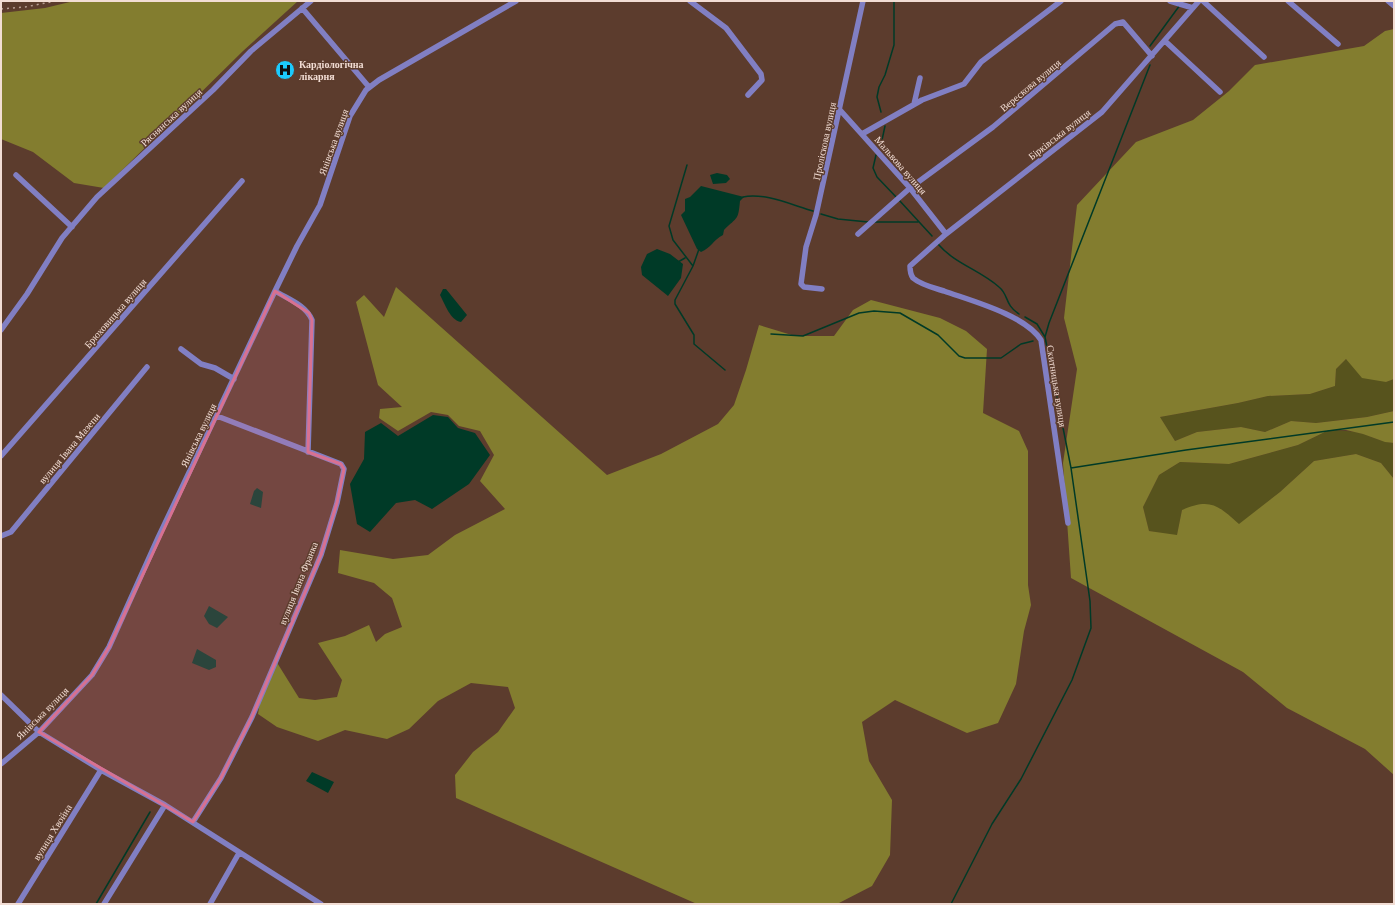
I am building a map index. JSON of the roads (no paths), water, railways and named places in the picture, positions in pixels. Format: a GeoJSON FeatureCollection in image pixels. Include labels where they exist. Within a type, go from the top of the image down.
{"type":"FeatureCollection","features":[{"type":"Feature","properties":{"kind":"street","name":"Ряснянська вулиця"},"geometry":{"type":"LineString","coordinates":[[1,330],[27,294],[57,245],[97,197],[213,90],[251,52],[311,1]]}},
{"type":"Feature","properties":{"kind":"street"},"geometry":{"type":"LineString","coordinates":[[302,8],[369,87],[516,1]]}},
{"type":"Feature","properties":{"kind":"street"},"geometry":{"type":"LineString","coordinates":[[690,1],[726,28],[761,74],[762,80],[748,95]]}},
{"type":"Feature","properties":{"kind":"street","name":"Проліскова вулиця"},"geometry":{"type":"LineString","coordinates":[[822,289],[804,287],[801,284],[806,247],[816,215],[863,1]]}},
{"type":"Feature","properties":{"kind":"street"},"geometry":{"type":"LineString","coordinates":[[862,134],[914,104],[964,84],[981,62],[1061,1]]}},
{"type":"Feature","properties":{"kind":"street"},"geometry":{"type":"LineString","coordinates":[[1170,1],[1193,8]]}},
{"type":"Feature","properties":{"kind":"street","name":"Бірківська вулиця"},"geometry":{"type":"LineString","coordinates":[[912,263],[946,234],[1102,112],[1199,1]]}},
{"type":"Feature","properties":{"kind":"street"},"geometry":{"type":"LineString","coordinates":[[1203,1],[1264,57]]}},
{"type":"Feature","properties":{"kind":"street"},"geometry":{"type":"LineString","coordinates":[[1288,1],[1338,44]]}},
{"type":"Feature","properties":{"kind":"street"},"geometry":{"type":"LineString","coordinates":[[1388,1],[1394,6]]}},
{"type":"Feature","properties":{"kind":"street","name":"Верескова вулиця"},"geometry":{"type":"LineString","coordinates":[[910,188],[993,127],[1115,24],[1123,22],[1152,56]]}},
{"type":"Feature","properties":{"kind":"street"},"geometry":{"type":"LineString","coordinates":[[1165,41],[1220,92]]}},
{"type":"Feature","properties":{"kind":"street"},"geometry":{"type":"LineString","coordinates":[[914,104],[920,78]]}},
{"type":"Feature","properties":{"kind":"street","name":"Янівська вулиця"},"geometry":{"type":"LineString","coordinates":[[1,764],[39,732],[92,675],[109,647],[158,538],[275,291],[297,246],[320,205],[350,116],[369,87]]}},
{"type":"Feature","properties":{"kind":"street","name":"Мальвова вулиця"},"geometry":{"type":"LineString","coordinates":[[840,110],[910,188],[946,234]]}},
{"type":"Feature","properties":{"kind":"street"},"geometry":{"type":"LineString","coordinates":[[16,175],[72,227]]}},
{"type":"Feature","properties":{"kind":"street","name":"Брюховицька вулиця"},"geometry":{"type":"LineString","coordinates":[[1,456],[242,181]]}},
{"type":"Feature","properties":{"kind":"street"},"geometry":{"type":"LineString","coordinates":[[858,234],[910,188]]}},
{"type":"Feature","properties":{"kind":"street","name":"Скитницька вулиця"},"geometry":{"type":"LineString","coordinates":[[912,263],[910,270],[913,278],[927,285],[1002,313],[1030,327],[1041,340],[1068,523]]}},
{"type":"Feature","properties":{"kind":"street"},"geometry":{"type":"LineString","coordinates":[[275,291],[305,308],[312,320],[312,384],[308,452]]}},
{"type":"Feature","properties":{"kind":"street"},"geometry":{"type":"LineString","coordinates":[[180,349],[201,364],[215,368],[234,379]]}},
{"type":"Feature","properties":{"kind":"street","name":"вулиця Івана Мазепи"},"geometry":{"type":"LineString","coordinates":[[1,536],[11,532],[147,367]]}},
{"type":"Feature","properties":{"kind":"street","name":"вулиця Івана Франка"},"geometry":{"type":"LineString","coordinates":[[193,822],[221,778],[252,717],[321,555],[337,503],[344,469],[341,464],[217,416]]}},
{"type":"Feature","properties":{"kind":"street"},"geometry":{"type":"LineString","coordinates":[[1,695],[39,732],[101,770],[165,804],[311,902],[321,904]]}},
{"type":"Feature","properties":{"kind":"street","name":"вулиця Хвойна"},"geometry":{"type":"LineString","coordinates":[[18,904],[101,770]]}},
{"type":"Feature","properties":{"kind":"street"},"geometry":{"type":"LineString","coordinates":[[104,904],[165,804]]}},
{"type":"Feature","properties":{"kind":"street"},"geometry":{"type":"LineString","coordinates":[[210,904],[239,853]]}},
{"type":"Feature","properties":{"kind":"waterway"},"geometry":{"type":"LineString","coordinates":[[881,112],[877,97],[879,87],[885,75],[894,45],[894,1]]}},
{"type":"Feature","properties":{"kind":"waterway"},"geometry":{"type":"LineString","coordinates":[[1150,46],[1180,5]]}},
{"type":"Feature","properties":{"kind":"waterway"},"geometry":{"type":"LineString","coordinates":[[951,904],[992,824],[1021,779],[1072,680],[1091,628],[1090,601],[1071,468],[1045,337],[1049,323],[1150,65]]}},
{"type":"Feature","properties":{"kind":"waterway"},"geometry":{"type":"LineString","coordinates":[[882,140],[885,126]]}},
{"type":"Feature","properties":{"kind":"waterway"},"geometry":{"type":"LineString","coordinates":[[876,155],[873,168],[877,177],[897,198]]}},
{"type":"Feature","properties":{"kind":"waterway"},"geometry":{"type":"LineString","coordinates":[[687,165],[669,226],[673,240],[693,266]]}},
{"type":"Feature","properties":{"kind":"waterway"},"geometry":{"type":"LineString","coordinates":[[743,197],[759,196],[813,211]]}},
{"type":"Feature","properties":{"kind":"waterway"},"geometry":{"type":"LineString","coordinates":[[899,200],[932,236]]}},
{"type":"Feature","properties":{"kind":"waterway"},"geometry":{"type":"LineString","coordinates":[[821,214],[838,219],[868,222]]}},
{"type":"Feature","properties":{"kind":"waterway"},"geometry":{"type":"LineString","coordinates":[[874,222],[918,222]]}},
{"type":"Feature","properties":{"kind":"waterway"},"geometry":{"type":"LineString","coordinates":[[938,244],[952,257],[992,281],[999,287],[1004,293],[1011,307],[1019,314]]}},
{"type":"Feature","properties":{"kind":"waterway"},"geometry":{"type":"LineString","coordinates":[[699,249],[693,266],[675,300],[675,304],[694,335],[694,344],[725,370]]}},
{"type":"Feature","properties":{"kind":"waterway"},"geometry":{"type":"LineString","coordinates":[[678,262],[685,258]]}},
{"type":"Feature","properties":{"kind":"waterway"},"geometry":{"type":"LineString","coordinates":[[771,334],[803,336],[859,313],[874,311],[900,313],[938,335],[959,356],[965,358],[1001,358],[1021,344],[1033,341]]}},
{"type":"Feature","properties":{"kind":"waterway"},"geometry":{"type":"LineString","coordinates":[[1025,317],[1037,324],[1045,337]]}},
{"type":"Feature","properties":{"kind":"waterway"},"geometry":{"type":"LineString","coordinates":[[1071,468],[1186,450],[1394,422]]}},
{"type":"Feature","properties":{"kind":"waterway"},"geometry":{"type":"LineString","coordinates":[[96,904],[150,812]]}},
{"type":"Feature","properties":{"kind":"railway"},"geometry":{"type":"LineString","coordinates":[[1,9],[25,7],[56,1]]}},
{"type":"Feature","properties":{"kind":"place","name":"Кардіологічна лікарня"},"geometry":{"type":"Point","coordinates":[285,70]}}]}
